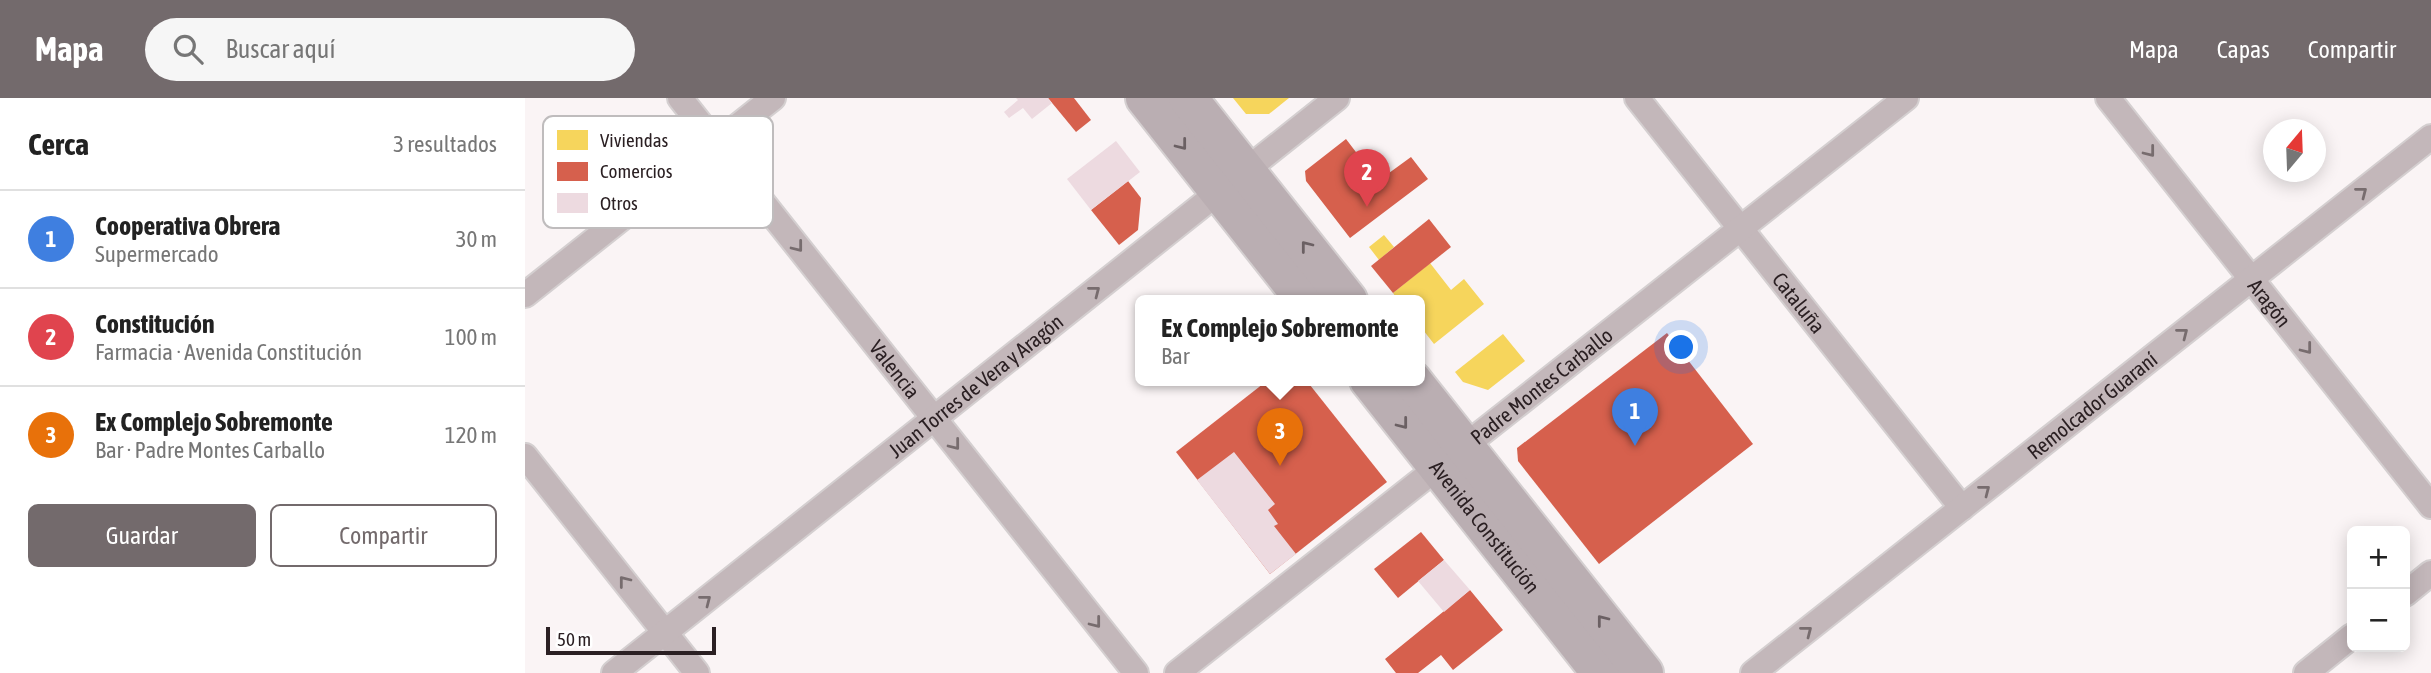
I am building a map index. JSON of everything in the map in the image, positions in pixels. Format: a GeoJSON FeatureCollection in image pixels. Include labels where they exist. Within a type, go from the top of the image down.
{"type":"FeatureCollection","features":[{"type":"Feature","properties":{"kind":"main road"},"geometry":{"type":"LineString","coordinates":[[1145,98],[1233,181],[1344,295]]}},
{"type":"Feature","properties":{"kind":"main road"},"geometry":{"type":"LineString","coordinates":[[1188,98],[1233,181],[1302,295]]}},
{"type":"Feature","properties":{"kind":"main road","name":"Avenida Constitución"},"geometry":{"type":"LineString","coordinates":[[1375,386],[1451,457],[1644,673]]}},
{"type":"Feature","properties":{"kind":"main road","name":"Avenida Constitución"},"geometry":{"type":"LineString","coordinates":[[1415,386],[1451,457],[1601,673]]}},
{"type":"Feature","properties":{"kind":"street","name":"Valencia"},"geometry":{"type":"LineString","coordinates":[[680,98],[694,116]]}},
{"type":"Feature","properties":{"kind":"street"},"geometry":{"type":"LineString","coordinates":[[751,116],[773,98]]}},
{"type":"Feature","properties":{"kind":"street","name":"Juan Torres de Vera y Aragón"},"geometry":{"type":"LineString","coordinates":[[614,673],[1338,98]]}},
{"type":"Feature","properties":{"kind":"street","name":"Cataluña"},"geometry":{"type":"LineString","coordinates":[[1637,98],[1962,508]]}},
{"type":"Feature","properties":{"kind":"street","name":"Padre Montes Carballo"},"geometry":{"type":"LineString","coordinates":[[1177,673],[1906,98]]}},
{"type":"Feature","properties":{"kind":"street","name":"Aragón"},"geometry":{"type":"LineString","coordinates":[[2108,98],[2431,506]]}},
{"type":"Feature","properties":{"kind":"street","name":"Remolcador Guaraní"},"geometry":{"type":"LineString","coordinates":[[1753,673],[2431,137]]}},
{"type":"Feature","properties":{"kind":"street","name":"Valencia"},"geometry":{"type":"LineString","coordinates":[[773,216],[1136,673]]}},
{"type":"Feature","properties":{"kind":"street"},"geometry":{"type":"LineString","coordinates":[[525,295],[610,228]]}},
{"type":"Feature","properties":{"kind":"street"},"geometry":{"type":"LineString","coordinates":[[525,456],[697,673]]}},
{"type":"Feature","properties":{"kind":"street"},"geometry":{"type":"LineString","coordinates":[[2410,590],[2431,573]]}},
{"type":"Feature","properties":{"kind":"street"},"geometry":{"type":"LineString","coordinates":[[2306,673],[2347,640]]}},
{"type":"Feature","properties":{"kind":"building: Viviendas"},"geometry":{"type":"Polygon","coordinates":[[[1233,98],[1289,98],[1269,114],[1246,114],[1233,98]]]}},
{"type":"Feature","properties":{"kind":"building: Viviendas"},"geometry":{"type":"Polygon","coordinates":[[[1384,235],[1394,247],[1379,260],[1369,247],[1384,235]]]}},
{"type":"Feature","properties":{"kind":"building: Viviendas"},"geometry":{"type":"Polygon","coordinates":[[[1430,263],[1451,290],[1464,279],[1484,304],[1434,344],[1425,332],[1425,295],[1393,293],[1430,263]]]}},
{"type":"Feature","properties":{"kind":"building: Viviendas"},"geometry":{"type":"Polygon","coordinates":[[[1503,334],[1525,361],[1488,390],[1463,382],[1455,372],[1503,334]]]}},
{"type":"Feature","properties":{"kind":"building: Viviendas"},"geometry":{"type":"Polygon","coordinates":[[[1674,355],[1741,442],[1642,517],[1575,431],[1674,355]]]}},
{"type":"Feature","properties":{"kind":"building: Comercios"},"geometry":{"type":"Polygon","coordinates":[[[1048,98],[1074,98],[1091,120],[1076,132],[1048,98]]]}},
{"type":"Feature","properties":{"kind":"building: Comercios"},"geometry":{"type":"Polygon","coordinates":[[[1346,139],[1378,181],[1411,157],[1428,179],[1350,238],[1306,181],[1305,171],[1346,139]]]}},
{"type":"Feature","properties":{"kind":"building: Comercios"},"geometry":{"type":"Polygon","coordinates":[[[1128,181],[1141,198],[1138,230],[1119,245],[1091,210],[1128,181]]]}},
{"type":"Feature","properties":{"kind":"building: Comercios"},"geometry":{"type":"Polygon","coordinates":[[[1429,219],[1451,247],[1393,293],[1371,266],[1429,219]]]}},
{"type":"Feature","properties":{"kind":"building: Comercios"},"geometry":{"type":"Polygon","coordinates":[[[1667,333],[1753,444],[1599,564],[1518,461],[1517,448],[1667,333]]]}},
{"type":"Feature","properties":{"kind":"building: Comercios"},"geometry":{"type":"Polygon","coordinates":[[[1260,386],[1311,386],[1387,482],[1270,574],[1176,452],[1260,386]]]}},
{"type":"Feature","properties":{"kind":"building: Comercios"},"geometry":{"type":"Polygon","coordinates":[[[1421,532],[1444,560],[1398,598],[1374,569],[1421,532]]]}},
{"type":"Feature","properties":{"kind":"building: Comercios"},"geometry":{"type":"Polygon","coordinates":[[[1470,590],[1503,630],[1453,670],[1441,655],[1418,673],[1396,673],[1385,659],[1470,590]]]}},
{"type":"Feature","properties":{"kind":"building: Otros"},"geometry":{"type":"Polygon","coordinates":[[[1016,98],[1048,98],[1052,103],[1032,119],[1023,108],[1009,118],[1004,112],[1018,100],[1016,98]]]}},
{"type":"Feature","properties":{"kind":"building: Otros"},"geometry":{"type":"Polygon","coordinates":[[[1116,141],[1140,172],[1091,210],[1067,179],[1116,141]]]}},
{"type":"Feature","properties":{"kind":"building: Otros"},"geometry":{"type":"Polygon","coordinates":[[[1234,452],[1275,504],[1268,510],[1278,524],[1274,526],[1296,554],[1270,574],[1197,480],[1234,452]]]}},
{"type":"Feature","properties":{"kind":"building: Otros"},"geometry":{"type":"Polygon","coordinates":[[[1444,560],[1470,590],[1444,612],[1418,581],[1444,560]]]}},
{"type":"Feature","properties":{"kind":"place","name":"Constitución"},"geometry":{"type":"Point","coordinates":[1367,207]}},
{"type":"Feature","properties":{"kind":"place","name":"Cooperativa Obrera"},"geometry":{"type":"Point","coordinates":[1635,446]}},
{"type":"Feature","properties":{"kind":"place","name":"Ex Complejo Sobremonte"},"geometry":{"type":"Point","coordinates":[1280,466]}}]}
